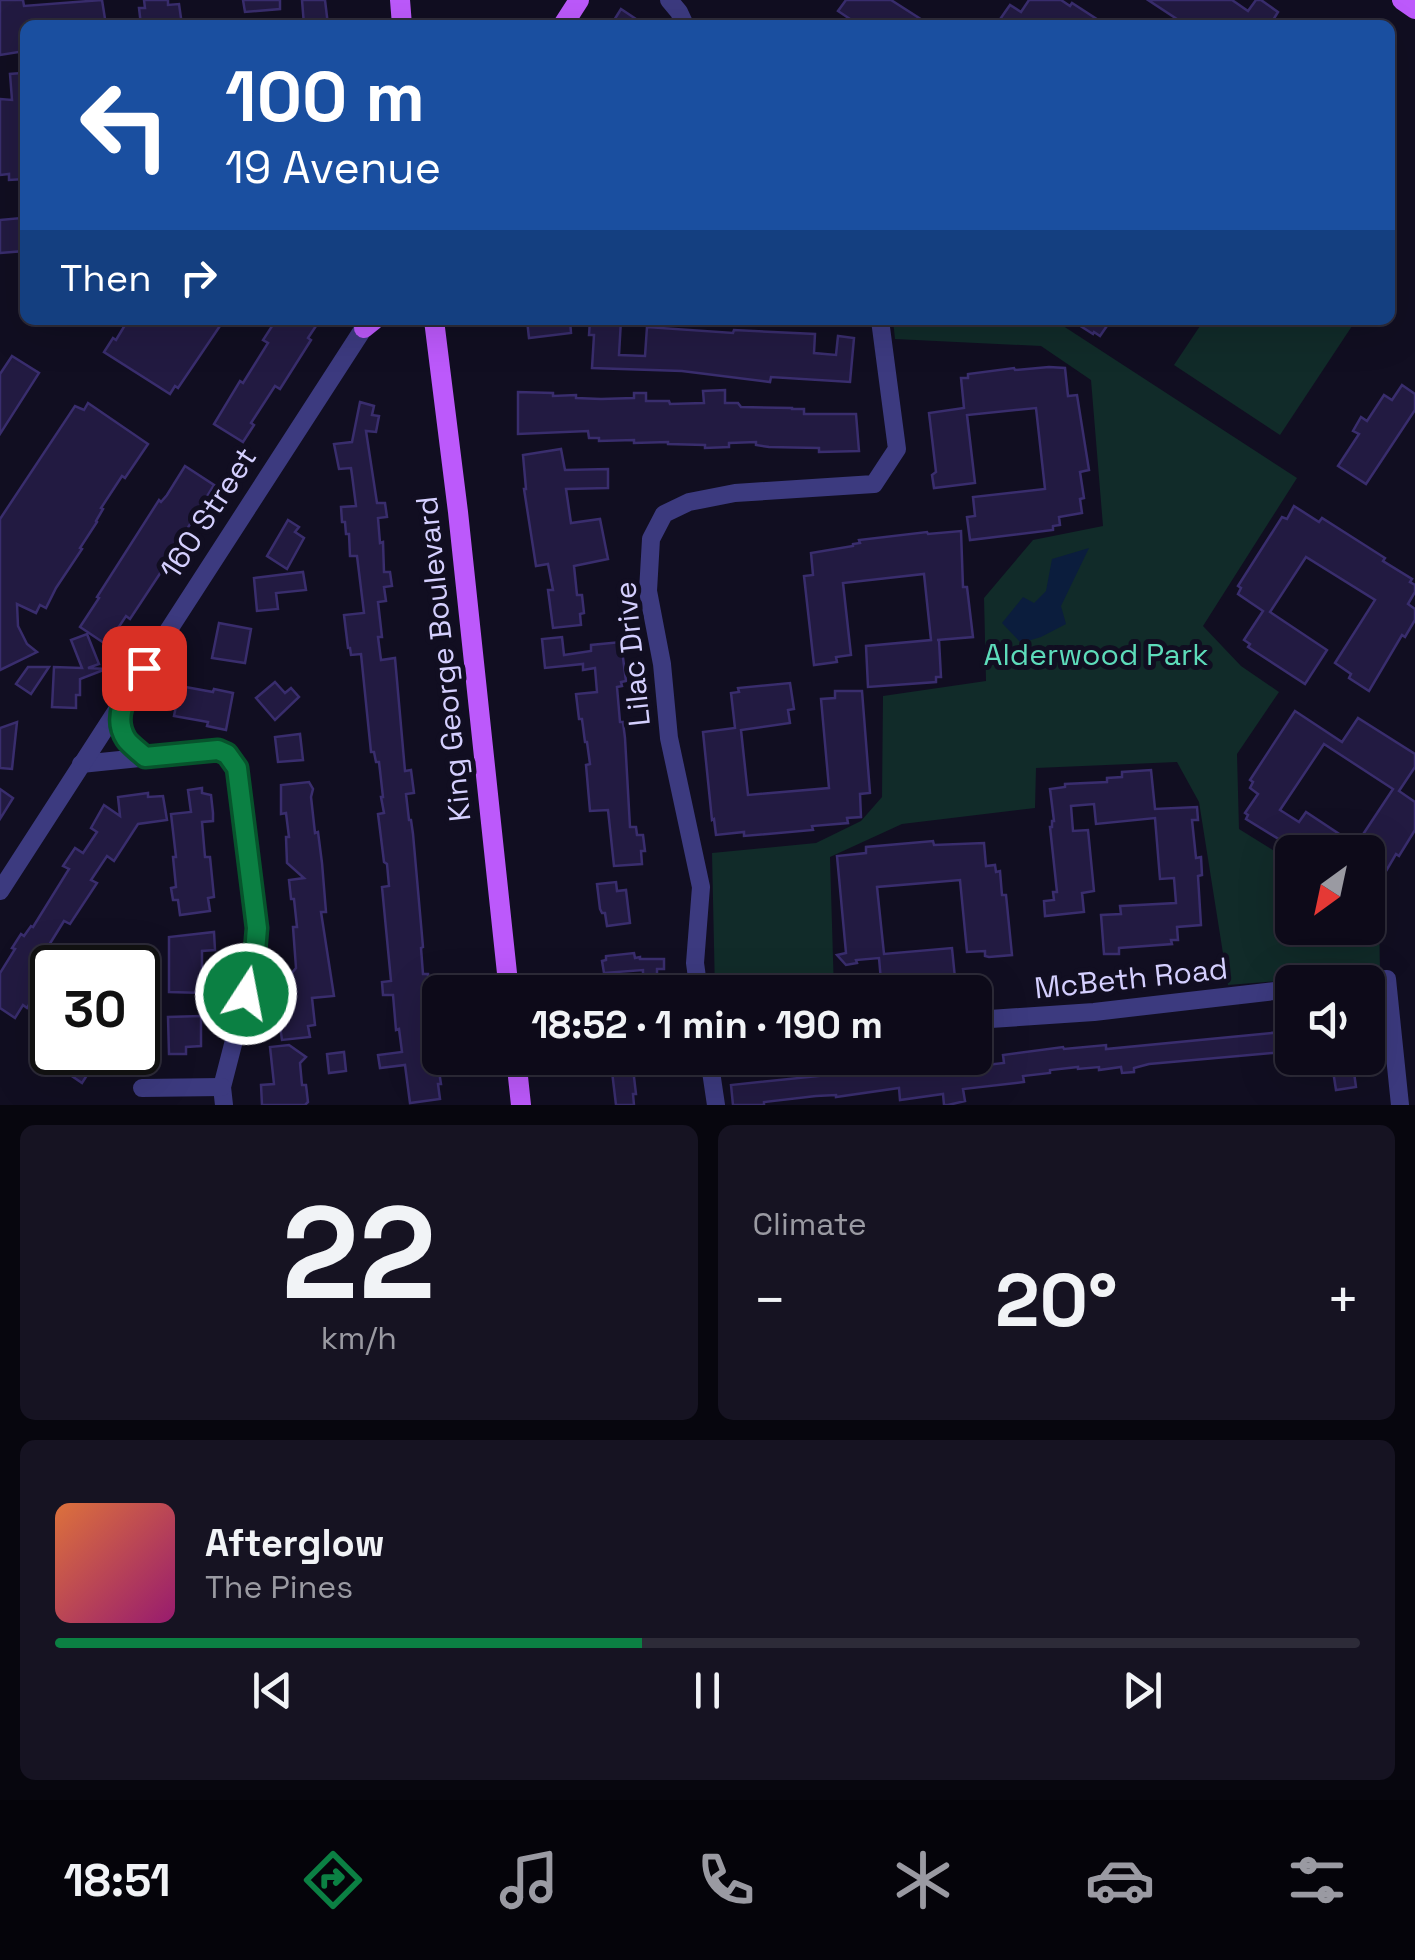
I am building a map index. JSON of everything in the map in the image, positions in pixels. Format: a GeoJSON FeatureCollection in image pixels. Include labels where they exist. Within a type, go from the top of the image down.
{"type":"FeatureCollection","features":[{"type":"Feature","properties":{"kind":"main road"},"geometry":{"type":"LineString","coordinates":[[1402,0],[1415,9]]}},
{"type":"Feature","properties":{"kind":"main road","name":"King George Boulevard"},"geometry":{"type":"LineString","coordinates":[[435,329],[507,975]]}},
{"type":"Feature","properties":{"kind":"main road"},"geometry":{"type":"LineString","coordinates":[[518,1075],[521,1105]]}},
{"type":"Feature","properties":{"kind":"street"},"geometry":{"type":"LineString","coordinates":[[668,0],[683,20]]}},
{"type":"Feature","properties":{"kind":"street","name":"160 Street"},"geometry":{"type":"LineString","coordinates":[[0,891],[368,325]]}},
{"type":"Feature","properties":{"kind":"street","name":"Lilac Drive"},"geometry":{"type":"LineString","coordinates":[[697,975],[701,887],[669,738],[662,664],[648,591],[652,539],[664,514],[689,502],[735,493],[874,484],[897,449],[881,325]]}},
{"type":"Feature","properties":{"kind":"street"},"geometry":{"type":"LineString","coordinates":[[124,698],[121,720],[125,738],[145,757]]}},
{"type":"Feature","properties":{"kind":"street"},"geometry":{"type":"LineString","coordinates":[[81,764],[218,750],[227,754],[237,768],[257,928],[254,963],[223,1096],[142,1088]]}},
{"type":"Feature","properties":{"kind":"street"},"geometry":{"type":"LineString","coordinates":[[1385,979],[1405,1094]]}},
{"type":"Feature","properties":{"kind":"street","name":"McBeth Road"},"geometry":{"type":"LineString","coordinates":[[992,1019],[1094,1012],[1275,991]]}},
{"type":"Feature","properties":{"kind":"street"},"geometry":{"type":"LineString","coordinates":[[712,1075],[716,1105]]}},
{"type":"Feature","properties":{"kind":"green space","name":"Alderwood Park"},"geometry":{"type":"Polygon","coordinates":[[[894,325],[1062,325],[1297,478],[1203,626],[1241,666],[1279,692],[1237,754],[1239,829],[1275,851],[1275,945],[1380,945],[1380,965],[1275,965],[1275,981],[1228,985],[1199,802],[1177,762],[1036,768],[1035,808],[902,824],[830,857],[833,975],[715,975],[712,853],[816,843],[861,821],[882,797],[883,696],[986,681],[984,598],[1033,540],[1103,526],[1091,380],[1041,346],[895,339],[894,325]]]}},
{"type":"Feature","properties":{"kind":"green space"},"geometry":{"type":"Polygon","coordinates":[[[1201,325],[1353,325],[1280,435],[1174,365],[1201,325]]]}},
{"type":"Feature","properties":{"kind":"water"},"geometry":{"type":"Polygon","coordinates":[[[1089,548],[1061,606],[1066,624],[1021,643],[1002,623],[1023,597],[1034,603],[1046,591],[1052,559],[1089,548]]]}},
{"type":"Feature","properties":{"kind":"building"},"geometry":{"type":"Polygon","coordinates":[[[0,0],[23,0],[24,6],[102,0],[105,20],[20,20],[20,52],[0,55],[0,0]]]}},
{"type":"Feature","properties":{"kind":"building"},"geometry":{"type":"Polygon","coordinates":[[[144,0],[168,0],[168,5],[179,4],[181,20],[140,20],[139,8],[145,8],[144,0]]]}},
{"type":"Feature","properties":{"kind":"building"},"geometry":{"type":"Polygon","coordinates":[[[243,0],[280,0],[280,9],[245,12],[243,0]]]}},
{"type":"Feature","properties":{"kind":"building"},"geometry":{"type":"Polygon","coordinates":[[[302,0],[325,0],[327,20],[304,20],[302,0]]]}},
{"type":"Feature","properties":{"kind":"building"},"geometry":{"type":"Polygon","coordinates":[[[846,0],[891,0],[922,20],[852,20],[838,11],[846,0]]]}},
{"type":"Feature","properties":{"kind":"building"},"geometry":{"type":"Polygon","coordinates":[[[1029,0],[1061,0],[1098,20],[1000,20],[1010,5],[1021,12],[1029,0]]]}},
{"type":"Feature","properties":{"kind":"building"},"geometry":{"type":"Polygon","coordinates":[[[1148,0],[1232,0],[1248,11],[1256,0],[1261,0],[1278,12],[1273,20],[1178,20],[1148,0]]]}},
{"type":"Feature","properties":{"kind":"building"},"geometry":{"type":"Polygon","coordinates":[[[621,9],[638,20],[614,20],[621,9]]]}},
{"type":"Feature","properties":{"kind":"building"},"geometry":{"type":"Polygon","coordinates":[[[20,73],[20,179],[9,180],[9,174],[0,175],[0,99],[12,100],[10,74],[20,73]]]}},
{"type":"Feature","properties":{"kind":"building"},"geometry":{"type":"Polygon","coordinates":[[[20,218],[20,251],[0,253],[0,220],[20,218]]]}},
{"type":"Feature","properties":{"kind":"building"},"geometry":{"type":"Polygon","coordinates":[[[125,325],[221,325],[170,394],[104,352],[113,338],[116,340],[125,325]]]}},
{"type":"Feature","properties":{"kind":"building"},"geometry":{"type":"Polygon","coordinates":[[[273,325],[317,325],[280,389],[275,386],[251,423],[254,425],[243,442],[214,424],[268,343],[263,340],[273,325]]]}},
{"type":"Feature","properties":{"kind":"building"},"geometry":{"type":"Polygon","coordinates":[[[528,325],[570,325],[571,333],[529,338],[528,325]]]}},
{"type":"Feature","properties":{"kind":"building"},"geometry":{"type":"Polygon","coordinates":[[[590,325],[621,325],[619,355],[645,356],[647,327],[815,334],[814,353],[836,355],[838,336],[854,338],[850,382],[771,377],[770,382],[682,371],[592,368],[594,335],[589,335],[590,325]]]}},
{"type":"Feature","properties":{"kind":"building"},"geometry":{"type":"Polygon","coordinates":[[[1079,325],[1108,325],[1100,336],[1079,325]]]}},
{"type":"Feature","properties":{"kind":"building"},"geometry":{"type":"Polygon","coordinates":[[[12,356],[39,373],[0,434],[0,374],[12,356]]]}},
{"type":"Feature","properties":{"kind":"building"},"geometry":{"type":"Polygon","coordinates":[[[1065,368],[1068,396],[1077,395],[1089,470],[1080,472],[1082,513],[1059,517],[1060,525],[1053,526],[1053,530],[970,540],[967,517],[975,516],[973,497],[1045,489],[1036,408],[967,415],[975,483],[934,488],[932,475],[936,472],[929,413],[964,408],[961,378],[968,378],[968,374],[1065,368]]]}},
{"type":"Feature","properties":{"kind":"building"},"geometry":{"type":"Polygon","coordinates":[[[1402,385],[1415,394],[1415,410],[1366,484],[1338,466],[1359,434],[1353,431],[1361,417],[1367,421],[1384,395],[1392,400],[1402,385]]]}},
{"type":"Feature","properties":{"kind":"building"},"geometry":{"type":"Polygon","coordinates":[[[725,390],[725,403],[738,403],[741,407],[804,409],[804,414],[856,414],[859,451],[819,452],[819,448],[769,447],[756,442],[705,448],[668,442],[599,441],[589,438],[588,431],[518,434],[518,392],[601,399],[634,398],[634,393],[646,393],[646,401],[670,404],[704,403],[703,391],[725,390]]]}},
{"type":"Feature","properties":{"kind":"building"},"geometry":{"type":"Polygon","coordinates":[[[360,402],[374,406],[372,415],[379,416],[376,432],[366,431],[377,503],[385,503],[387,517],[378,518],[380,543],[383,542],[384,572],[390,572],[392,586],[384,587],[386,601],[378,602],[382,637],[378,637],[381,660],[395,658],[405,771],[411,770],[414,793],[406,794],[413,834],[423,974],[428,975],[422,975],[422,1075],[440,1075],[441,1084],[440,1099],[410,1103],[405,1065],[380,1068],[378,1055],[402,1052],[393,995],[383,995],[382,982],[391,981],[382,887],[389,886],[378,814],[384,813],[379,762],[371,752],[361,654],[351,655],[344,615],[364,613],[357,556],[350,556],[349,534],[342,522],[341,507],[356,506],[351,468],[339,469],[334,444],[352,442],[360,402]]]}},
{"type":"Feature","properties":{"kind":"building"},"geometry":{"type":"Polygon","coordinates":[[[88,403],[148,444],[101,508],[97,522],[46,608],[40,605],[36,613],[17,604],[18,626],[27,644],[37,652],[0,670],[0,519],[75,406],[84,410],[88,403]]]}},
{"type":"Feature","properties":{"kind":"building"},"geometry":{"type":"Polygon","coordinates":[[[561,449],[565,470],[608,469],[608,488],[566,489],[571,523],[600,519],[608,559],[574,566],[577,595],[582,595],[581,625],[553,628],[548,590],[553,590],[548,564],[536,566],[523,455],[561,449]]]}},
{"type":"Feature","properties":{"kind":"building"},"geometry":{"type":"Polygon","coordinates":[[[185,466],[214,485],[130,619],[126,616],[107,645],[80,627],[159,500],[167,495],[185,466]]]}},
{"type":"Feature","properties":{"kind":"building"},"geometry":{"type":"Polygon","coordinates":[[[1294,506],[1319,522],[1322,518],[1385,558],[1383,561],[1415,585],[1408,604],[1415,609],[1415,620],[1369,691],[1335,663],[1375,600],[1306,557],[1270,612],[1327,650],[1305,684],[1248,647],[1250,644],[1244,640],[1263,611],[1238,594],[1238,586],[1282,517],[1287,519],[1294,506]]]}},
{"type":"Feature","properties":{"kind":"building"},"geometry":{"type":"Polygon","coordinates":[[[288,520],[299,527],[295,532],[304,538],[287,569],[267,556],[288,520]]]}},
{"type":"Feature","properties":{"kind":"building"},"geometry":{"type":"Polygon","coordinates":[[[961,531],[963,587],[967,587],[973,637],[937,640],[941,677],[936,677],[936,682],[868,687],[866,646],[931,640],[924,574],[843,583],[851,655],[836,657],[837,662],[814,665],[804,576],[813,575],[811,553],[853,546],[859,540],[961,531]]]}},
{"type":"Feature","properties":{"kind":"building"},"geometry":{"type":"Polygon","coordinates":[[[303,572],[306,590],[276,593],[278,609],[257,611],[254,578],[303,572]]]}},
{"type":"Feature","properties":{"kind":"building"},"geometry":{"type":"Polygon","coordinates":[[[219,623],[251,629],[245,663],[212,658],[219,623]]]}},
{"type":"Feature","properties":{"kind":"building"},"geometry":{"type":"Polygon","coordinates":[[[87,634],[99,664],[88,668],[106,669],[80,679],[76,708],[52,707],[54,667],[82,668],[71,640],[87,634]]]}},
{"type":"Feature","properties":{"kind":"building"},"geometry":{"type":"Polygon","coordinates":[[[562,637],[564,655],[591,651],[591,645],[621,642],[626,681],[617,687],[620,722],[625,738],[630,827],[636,827],[637,835],[643,835],[642,864],[614,866],[608,810],[590,811],[586,765],[590,764],[576,694],[597,692],[595,668],[583,670],[583,664],[545,668],[542,639],[562,637]]]}},
{"type":"Feature","properties":{"kind":"building"},"geometry":{"type":"Polygon","coordinates":[[[28,667],[49,667],[31,694],[16,684],[28,667]]]}},
{"type":"Feature","properties":{"kind":"building"},"geometry":{"type":"Polygon","coordinates":[[[275,682],[285,693],[291,688],[299,697],[275,720],[256,698],[275,682]]]}},
{"type":"Feature","properties":{"kind":"building"},"geometry":{"type":"Polygon","coordinates":[[[790,683],[794,709],[788,710],[790,723],[741,730],[748,795],[829,788],[821,699],[835,698],[835,691],[862,691],[870,793],[860,794],[861,817],[847,818],[848,823],[812,826],[813,830],[716,835],[703,732],[735,728],[731,693],[739,692],[738,688],[790,683]]]}},
{"type":"Feature","properties":{"kind":"building"},"geometry":{"type":"Polygon","coordinates":[[[180,686],[233,693],[226,730],[207,726],[208,722],[174,716],[180,686]]]}},
{"type":"Feature","properties":{"kind":"building"},"geometry":{"type":"Polygon","coordinates":[[[1295,711],[1342,742],[1358,718],[1415,754],[1415,767],[1399,791],[1415,802],[1415,830],[1385,873],[1385,835],[1363,835],[1393,789],[1324,744],[1280,810],[1299,822],[1306,812],[1341,835],[1275,837],[1246,819],[1245,813],[1258,794],[1250,788],[1250,780],[1295,711]]]}},
{"type":"Feature","properties":{"kind":"building"},"geometry":{"type":"Polygon","coordinates":[[[17,722],[12,769],[0,768],[0,728],[17,722]]]}},
{"type":"Feature","properties":{"kind":"building"},"geometry":{"type":"Polygon","coordinates":[[[300,734],[303,760],[278,762],[275,737],[300,734]]]}},
{"type":"Feature","properties":{"kind":"building"},"geometry":{"type":"Polygon","coordinates":[[[1151,770],[1155,809],[1197,807],[1198,820],[1192,820],[1196,858],[1201,857],[1201,925],[1177,927],[1178,940],[1171,940],[1172,944],[1119,948],[1119,954],[1104,954],[1101,915],[1121,914],[1120,906],[1176,903],[1174,878],[1160,879],[1155,818],[1096,824],[1094,804],[1071,806],[1073,831],[1088,830],[1094,891],[1082,893],[1084,912],[1045,916],[1044,901],[1054,900],[1053,892],[1057,892],[1050,789],[1065,784],[1107,782],[1107,778],[1122,777],[1122,772],[1151,770]]]}},
{"type":"Feature","properties":{"kind":"building"},"geometry":{"type":"Polygon","coordinates":[[[309,782],[322,863],[326,912],[321,912],[334,996],[312,998],[315,1025],[308,1026],[310,1037],[282,1040],[278,1012],[291,1010],[289,987],[296,968],[293,927],[297,927],[289,880],[304,878],[287,863],[289,837],[286,813],[281,814],[281,785],[309,782]]]}},
{"type":"Feature","properties":{"kind":"building"},"geometry":{"type":"Polygon","coordinates":[[[202,788],[202,793],[211,795],[213,813],[213,821],[202,822],[214,897],[208,898],[210,911],[180,915],[171,888],[176,887],[176,857],[171,814],[191,812],[188,790],[202,788]]]}},
{"type":"Feature","properties":{"kind":"building"},"geometry":{"type":"Polygon","coordinates":[[[0,789],[13,798],[0,819],[0,789]]]}},
{"type":"Feature","properties":{"kind":"building"},"geometry":{"type":"Polygon","coordinates":[[[148,793],[148,797],[163,796],[167,820],[138,824],[114,861],[107,856],[91,880],[97,883],[70,924],[64,921],[49,945],[30,945],[30,1003],[27,1008],[23,1005],[15,1018],[0,1008],[0,973],[21,934],[24,936],[33,927],[69,869],[63,866],[75,848],[83,853],[97,832],[91,828],[104,805],[120,816],[118,797],[148,793]]]}},
{"type":"Feature","properties":{"kind":"building"},"geometry":{"type":"Polygon","coordinates":[[[933,841],[934,845],[984,843],[986,866],[995,865],[996,872],[1000,871],[1002,895],[1006,895],[1012,955],[989,957],[985,951],[967,952],[960,880],[877,887],[884,954],[952,948],[955,975],[880,975],[879,958],[846,965],[837,955],[846,953],[837,856],[866,853],[866,847],[933,841]]]}},
{"type":"Feature","properties":{"kind":"building"},"geometry":{"type":"Polygon","coordinates":[[[616,882],[617,891],[626,890],[630,923],[607,926],[597,884],[616,882]]]}},
{"type":"Feature","properties":{"kind":"building"},"geometry":{"type":"Polygon","coordinates":[[[214,932],[215,950],[202,951],[205,993],[169,992],[169,937],[214,932]]]}},
{"type":"Feature","properties":{"kind":"building"},"geometry":{"type":"Polygon","coordinates":[[[634,953],[640,959],[664,959],[664,969],[657,969],[657,975],[643,975],[643,970],[604,973],[602,961],[606,956],[634,953]]]}},
{"type":"Feature","properties":{"kind":"building"},"geometry":{"type":"Polygon","coordinates":[[[201,1016],[201,1046],[186,1047],[186,1054],[169,1054],[168,1017],[201,1016]]]}},
{"type":"Feature","properties":{"kind":"building"},"geometry":{"type":"Polygon","coordinates":[[[1275,1033],[1275,1053],[1149,1064],[1122,1073],[1121,1067],[1050,1070],[1023,1076],[1024,1082],[963,1089],[965,1101],[948,1105],[944,1105],[943,1094],[900,1100],[899,1088],[764,1105],[733,1105],[731,1085],[828,1075],[992,1075],[992,1064],[1004,1063],[1003,1055],[1063,1047],[1106,1045],[1106,1049],[1275,1033]]]}},
{"type":"Feature","properties":{"kind":"building"},"geometry":{"type":"Polygon","coordinates":[[[289,1045],[306,1057],[300,1063],[308,1102],[262,1105],[261,1085],[274,1084],[270,1047],[289,1045]]]}},
{"type":"Feature","properties":{"kind":"building"},"geometry":{"type":"Polygon","coordinates":[[[344,1052],[346,1071],[329,1073],[327,1054],[344,1052]]]}},
{"type":"Feature","properties":{"kind":"building"},"geometry":{"type":"Polygon","coordinates":[[[70,1075],[87,1075],[82,1083],[70,1075]]]}},
{"type":"Feature","properties":{"kind":"building"},"geometry":{"type":"Polygon","coordinates":[[[612,1075],[634,1075],[634,1105],[616,1105],[612,1075]]]}},
{"type":"Feature","properties":{"kind":"building"},"geometry":{"type":"Polygon","coordinates":[[[1334,1075],[1354,1075],[1356,1087],[1336,1090],[1334,1075]]]}},
{"type":"Feature","properties":{"kind":"route"},"geometry":{"type":"LineString","coordinates":[[144,668],[124,698],[121,720],[125,738],[145,757],[218,750],[227,754],[237,768],[257,928],[246,994]]}}]}
